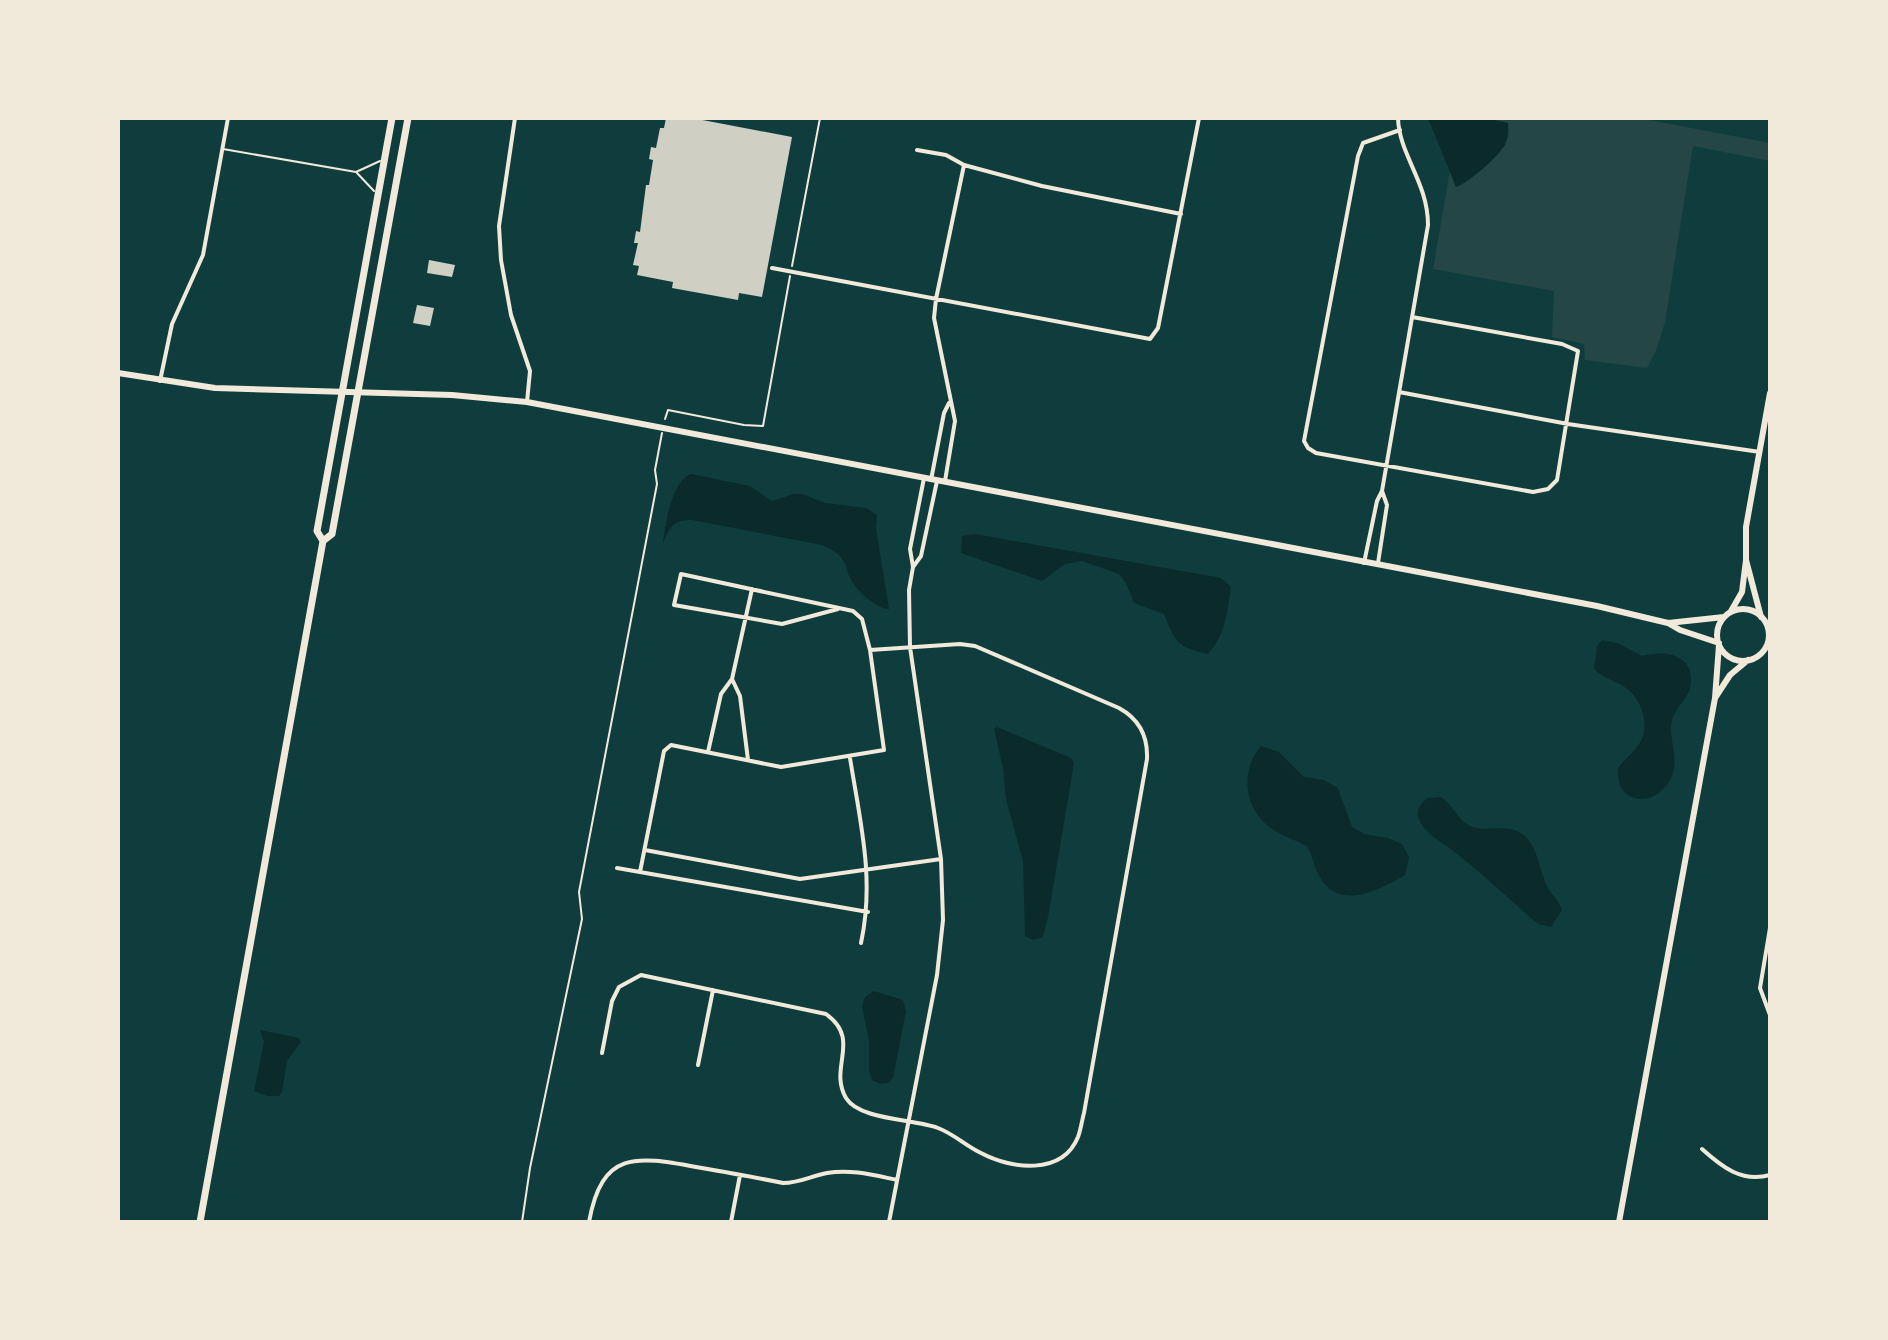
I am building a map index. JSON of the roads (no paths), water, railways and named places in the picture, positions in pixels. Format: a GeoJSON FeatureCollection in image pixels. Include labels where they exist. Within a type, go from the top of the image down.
{"type":"FeatureCollection","features":[{"type":"Feature","properties":{"kind":"main road"},"geometry":{"type":"LineString","coordinates":[[200,1222],[323,541],[317,531],[392,118]]}},
{"type":"Feature","properties":{"kind":"main road"},"geometry":{"type":"LineString","coordinates":[[323,541],[332,534],[408,118]]}},
{"type":"Feature","properties":{"kind":"street"},"geometry":{"type":"LineString","coordinates":[[160,381],[172,324],[203,255],[228,118]]}},
{"type":"Feature","properties":{"kind":"street"},"geometry":{"type":"LineString","coordinates":[[515,118],[499,226],[501,260],[511,315],[530,371],[527,402]]}},
{"type":"Feature","properties":{"kind":"street"},"geometry":{"type":"LineString","coordinates":[[772,268],[1143,339],[1153,338],[1158,328],[1199,118]]}},
{"type":"Feature","properties":{"kind":"street"},"geometry":{"type":"LineString","coordinates":[[1364,563],[1387,465],[1428,225],[1423,189],[1398,118]]}},
{"type":"Feature","properties":{"kind":"street"},"geometry":{"type":"LineString","coordinates":[[1400,130],[1363,143],[1358,156],[1303,434],[1308,448],[1316,453],[1533,492],[1553,485],[1557,480],[1579,354],[1573,347],[1412,317]]}},
{"type":"Feature","properties":{"kind":"street"},"geometry":{"type":"LineString","coordinates":[[917,150],[946,155],[964,165],[1055,189],[1181,214]]}},
{"type":"Feature","properties":{"kind":"street"},"geometry":{"type":"LineString","coordinates":[[889,1222],[937,975],[943,920],[941,859],[910,647],[909,590],[913,567],[910,549],[955,421],[934,318],[964,165]]}},
{"type":"Feature","properties":{"kind":"street"},"geometry":{"type":"LineString","coordinates":[[118,373],[215,388],[481,396],[527,402],[1597,606],[1668,623],[1719,644],[1731,657],[1748,660]]}},
{"type":"Feature","properties":{"kind":"street"},"geometry":{"type":"LineString","coordinates":[[1399,392],[1760,452]]}},
{"type":"Feature","properties":{"kind":"street"},"geometry":{"type":"LineString","coordinates":[[1619,1222],[1715,698],[1718,628],[1742,592],[1746,527],[1770,393]]}},
{"type":"Feature","properties":{"kind":"street"},"geometry":{"type":"LineString","coordinates":[[913,567],[921,556],[944,413],[950,401]]}},
{"type":"Feature","properties":{"kind":"street"},"geometry":{"type":"LineString","coordinates":[[1378,565],[1387,505],[1382,491]]}},
{"type":"Feature","properties":{"kind":"street"},"geometry":{"type":"LineString","coordinates":[[1746,560],[1768,636],[1758,655]]}},
{"type":"Feature","properties":{"kind":"street"},"geometry":{"type":"LineString","coordinates":[[640,872],[664,751],[671,745],[781,767],[884,750],[870,650],[862,619],[853,611],[681,574],[674,605],[782,624],[838,609]]}},
{"type":"Feature","properties":{"kind":"street"},"geometry":{"type":"LineString","coordinates":[[708,752],[721,694],[732,679],[752,589]]}},
{"type":"Feature","properties":{"kind":"street"},"geometry":{"type":"LineString","coordinates":[[1668,623],[1727,615],[1742,609],[1765,622]]}},
{"type":"Feature","properties":{"kind":"street"},"geometry":{"type":"LineString","coordinates":[[602,1053],[612,1001],[619,987],[641,975],[826,1014],[836,1021],[843,1035],[845,1050],[840,1075],[846,1099],[863,1112],[936,1127],[980,1153],[1016,1166],[1044,1164],[1063,1156],[1078,1138],[1147,759],[1145,739],[1129,713],[975,646],[960,644],[870,650]]}},
{"type":"Feature","properties":{"kind":"street"},"geometry":{"type":"LineString","coordinates":[[1715,698],[1730,675],[1748,660],[1770,652]]}},
{"type":"Feature","properties":{"kind":"street"},"geometry":{"type":"LineString","coordinates":[[732,679],[740,696],[748,760]]}},
{"type":"Feature","properties":{"kind":"street"},"geometry":{"type":"LineString","coordinates":[[850,758],[868,871],[868,912],[861,943]]}},
{"type":"Feature","properties":{"kind":"street"},"geometry":{"type":"LineString","coordinates":[[645,850],[800,879],[941,859]]}},
{"type":"Feature","properties":{"kind":"street"},"geometry":{"type":"LineString","coordinates":[[617,868],[868,912]]}},
{"type":"Feature","properties":{"kind":"street"},"geometry":{"type":"LineString","coordinates":[[1770,928],[1760,988],[1770,1015]]}},
{"type":"Feature","properties":{"kind":"street"},"geometry":{"type":"LineString","coordinates":[[698,1065],[713,990]]}},
{"type":"Feature","properties":{"kind":"street"},"geometry":{"type":"LineString","coordinates":[[1702,1149],[1721,1167],[1736,1174],[1760,1178],[1770,1175]]}},
{"type":"Feature","properties":{"kind":"street"},"geometry":{"type":"LineString","coordinates":[[589,1222],[594,1196],[600,1184],[629,1162],[642,1158],[797,1183],[823,1173],[846,1171],[897,1180]]}},
{"type":"Feature","properties":{"kind":"street"},"geometry":{"type":"LineString","coordinates":[[731,1222],[740,1175]]}},
{"type":"Feature","properties":{"kind":"lane"},"geometry":{"type":"LineString","coordinates":[[223,149],[356,172],[385,159]]}},
{"type":"Feature","properties":{"kind":"lane"},"geometry":{"type":"LineString","coordinates":[[356,172],[378,196]]}}]}
